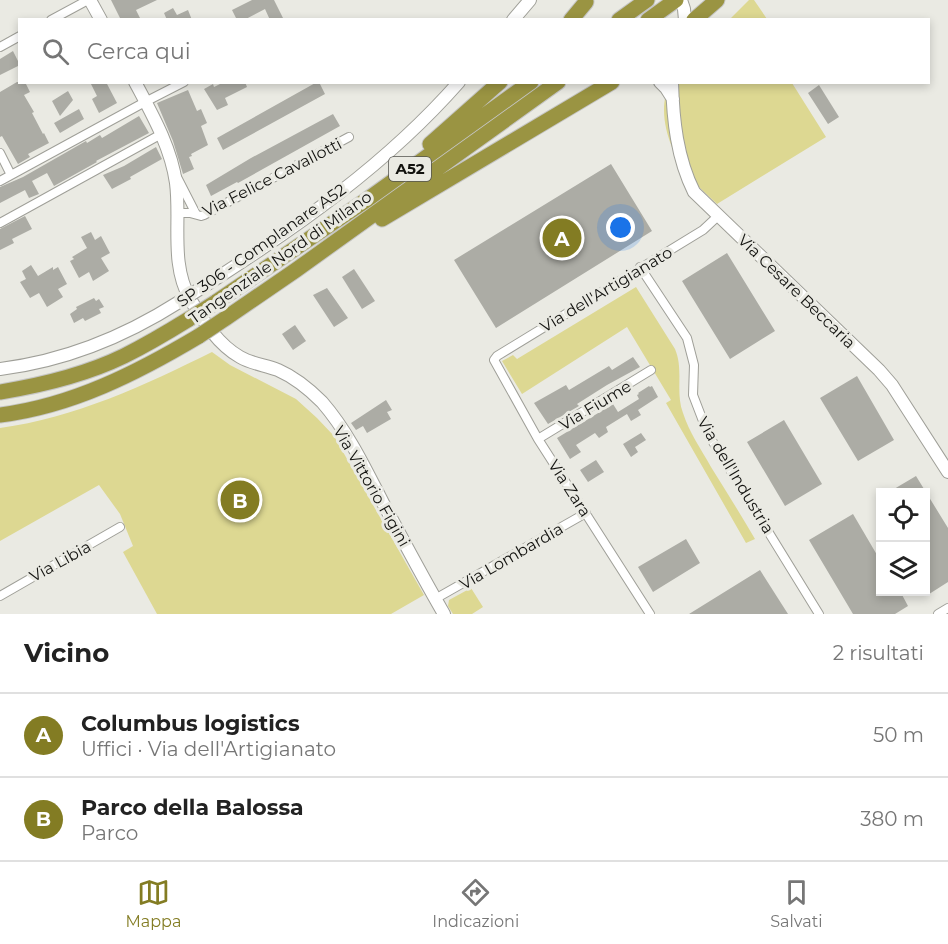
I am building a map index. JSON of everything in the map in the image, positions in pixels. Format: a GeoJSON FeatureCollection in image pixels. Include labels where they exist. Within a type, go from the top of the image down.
{"type":"FeatureCollection","features":[{"type":"Feature","properties":{"kind":"highway"},"geometry":{"type":"LineString","coordinates":[[622,18],[647,0]]}},
{"type":"Feature","properties":{"kind":"highway"},"geometry":{"type":"LineString","coordinates":[[696,18],[717,0]]}},
{"type":"Feature","properties":{"kind":"highway"},"geometry":{"type":"LineString","coordinates":[[573,18],[587,1]]}},
{"type":"Feature","properties":{"kind":"highway"},"geometry":{"type":"LineString","coordinates":[[651,18],[676,1]]}},
{"type":"Feature","properties":{"kind":"highway"},"geometry":{"type":"LineString","coordinates":[[368,199],[498,84]]}},
{"type":"Feature","properties":{"kind":"highway","name":"Tangenziale Nord di Milano"},"geometry":{"type":"LineString","coordinates":[[0,392],[42,385],[83,373],[123,357],[189,319],[368,199],[528,84]]}},
{"type":"Feature","properties":{"kind":"highway","name":"Tangenziale Nord di Milano"},"geometry":{"type":"LineString","coordinates":[[0,415],[51,405],[90,392],[131,374],[199,336],[296,270],[555,84]]}},
{"type":"Feature","properties":{"kind":"highway"},"geometry":{"type":"LineString","coordinates":[[296,270],[609,84]]}},
{"type":"Feature","properties":{"kind":"street"},"geometry":{"type":"LineString","coordinates":[[55,18],[89,0],[100,18]]}},
{"type":"Feature","properties":{"kind":"street"},"geometry":{"type":"LineString","coordinates":[[514,18],[519,0]]}},
{"type":"Feature","properties":{"kind":"street"},"geometry":{"type":"LineString","coordinates":[[514,18],[530,0]]}},
{"type":"Feature","properties":{"kind":"street"},"geometry":{"type":"LineString","coordinates":[[583,18],[587,1]]}},
{"type":"Feature","properties":{"kind":"street"},"geometry":{"type":"LineString","coordinates":[[676,1],[684,9],[685,18]]}},
{"type":"Feature","properties":{"kind":"street"},"geometry":{"type":"LineString","coordinates":[[0,47],[18,37]]}},
{"type":"Feature","properties":{"kind":"street","name":"Via Vittorio Figini"},"geometry":{"type":"LineString","coordinates":[[136,84],[161,136],[174,172],[178,213],[178,259],[181,276],[184,286],[204,321],[232,352],[248,361],[278,370],[305,387],[322,402],[354,446],[444,614]]}},
{"type":"Feature","properties":{"kind":"street"},"geometry":{"type":"LineString","coordinates":[[0,181],[180,84]]}},
{"type":"Feature","properties":{"kind":"street","name":"SP 306 - Complanare A52"},"geometry":{"type":"LineString","coordinates":[[0,369],[56,359],[84,350],[117,336],[179,302],[302,220],[384,157],[422,122],[457,84]]}},
{"type":"Feature","properties":{"kind":"street"},"geometry":{"type":"LineString","coordinates":[[662,84],[673,100]]}},
{"type":"Feature","properties":{"kind":"street","name":"Via Cesare Beccaria"},"geometry":{"type":"LineString","coordinates":[[672,84],[677,143],[686,177],[694,192],[879,370],[892,385],[948,472]]}},
{"type":"Feature","properties":{"kind":"street"},"geometry":{"type":"LineString","coordinates":[[0,223],[161,136]]}},
{"type":"Feature","properties":{"kind":"street","name":"Via Felice Cavallotti"},"geometry":{"type":"LineString","coordinates":[[178,213],[204,215],[349,137]]}},
{"type":"Feature","properties":{"kind":"street"},"geometry":{"type":"LineString","coordinates":[[0,153],[11,175]]}},
{"type":"Feature","properties":{"kind":"street","name":"Via Felice Cavallotti"},"geometry":{"type":"LineString","coordinates":[[174,172],[196,214]]}},
{"type":"Feature","properties":{"kind":"street","name":"Via dell'Artigianato"},"geometry":{"type":"LineString","coordinates":[[494,360],[640,267],[703,230],[718,216]]}},
{"type":"Feature","properties":{"kind":"street","name":"Via dell'Industria"},"geometry":{"type":"LineString","coordinates":[[640,267],[687,338],[694,365],[693,395],[708,434],[819,614]]}},
{"type":"Feature","properties":{"kind":"street","name":"Via Zara"},"geometry":{"type":"LineString","coordinates":[[494,360],[538,439],[650,614]]}},
{"type":"Feature","properties":{"kind":"street","name":"Via Fiume"},"geometry":{"type":"LineString","coordinates":[[538,439],[651,370]]}},
{"type":"Feature","properties":{"kind":"street","name":"Via Lombardia"},"geometry":{"type":"LineString","coordinates":[[435,599],[586,513]]}},
{"type":"Feature","properties":{"kind":"street","name":"Via Libia"},"geometry":{"type":"LineString","coordinates":[[0,596],[120,528]]}},
{"type":"Feature","properties":{"kind":"street"},"geometry":{"type":"LineString","coordinates":[[938,614],[948,608]]}},
{"type":"Feature","properties":{"kind":"shaded area"},"geometry":{"type":"Polygon","coordinates":[[[749,0],[754,0],[766,18],[731,18],[749,0]]]}},
{"type":"Feature","properties":{"kind":"shaded area"},"geometry":{"type":"Polygon","coordinates":[[[671,84],[793,84],[826,137],[717,204],[690,178],[671,145],[665,119],[666,94],[671,84]]]}},
{"type":"Feature","properties":{"kind":"shaded area"},"geometry":{"type":"Polygon","coordinates":[[[636,287],[678,357],[681,405],[688,427],[755,539],[746,543],[666,403],[671,400],[627,327],[522,394],[502,361],[513,355],[517,359],[636,287]]]}},
{"type":"Feature","properties":{"kind":"shaded area"},"geometry":{"type":"Polygon","coordinates":[[[212,352],[230,365],[296,399],[334,436],[424,595],[391,614],[157,614],[123,552],[133,546],[120,514],[99,485],[0,541],[0,428],[55,417],[109,399],[212,352]]]}},
{"type":"Feature","properties":{"kind":"shaded area"},"geometry":{"type":"Polygon","coordinates":[[[471,588],[483,607],[472,614],[453,614],[448,606],[449,600],[471,588]]]}},
{"type":"Feature","properties":{"kind":"building"},"geometry":{"type":"Polygon","coordinates":[[[111,0],[157,0],[136,10],[140,18],[120,18],[111,0]]]}},
{"type":"Feature","properties":{"kind":"building"},"geometry":{"type":"Polygon","coordinates":[[[252,0],[274,0],[283,18],[269,18],[265,9],[248,18],[236,18],[232,10],[252,0]]]}},
{"type":"Feature","properties":{"kind":"building"},"geometry":{"type":"Polygon","coordinates":[[[173,8],[177,15],[188,10],[191,18],[166,18],[164,13],[173,8]]]}},
{"type":"Feature","properties":{"kind":"building"},"geometry":{"type":"Polygon","coordinates":[[[13,51],[18,66],[0,75],[0,59],[13,51]]]}},
{"type":"Feature","properties":{"kind":"building"},"geometry":{"type":"Polygon","coordinates":[[[17,82],[26,84],[30,92],[24,95],[49,143],[28,154],[30,157],[18,164],[2,136],[0,137],[0,92],[17,82]]]}},
{"type":"Feature","properties":{"kind":"building"},"geometry":{"type":"Polygon","coordinates":[[[91,84],[107,84],[117,103],[99,113],[92,99],[97,96],[91,84]]]}},
{"type":"Feature","properties":{"kind":"building"},"geometry":{"type":"Polygon","coordinates":[[[213,84],[214,87],[220,84],[246,84],[247,87],[225,98],[228,105],[217,110],[204,89],[213,84]]]}},
{"type":"Feature","properties":{"kind":"building"},"geometry":{"type":"Polygon","coordinates":[[[313,84],[320,84],[325,94],[223,150],[217,138],[313,84]]]}},
{"type":"Feature","properties":{"kind":"building"},"geometry":{"type":"Polygon","coordinates":[[[819,85],[839,117],[828,124],[808,93],[819,85]]]}},
{"type":"Feature","properties":{"kind":"building"},"geometry":{"type":"Polygon","coordinates":[[[188,90],[197,111],[201,109],[207,123],[201,126],[208,145],[191,154],[192,156],[189,157],[194,169],[183,174],[173,141],[157,103],[188,90]]]}},
{"type":"Feature","properties":{"kind":"building"},"geometry":{"type":"Polygon","coordinates":[[[68,91],[73,100],[60,116],[52,101],[68,91]]]}},
{"type":"Feature","properties":{"kind":"building"},"geometry":{"type":"Polygon","coordinates":[[[79,109],[84,119],[60,133],[54,123],[79,109]]]}},
{"type":"Feature","properties":{"kind":"building"},"geometry":{"type":"Polygon","coordinates":[[[333,114],[340,126],[211,196],[206,185],[333,114]]]}},
{"type":"Feature","properties":{"kind":"building"},"geometry":{"type":"Polygon","coordinates":[[[139,116],[149,133],[54,186],[47,173],[32,181],[39,194],[29,198],[25,190],[0,203],[0,187],[23,177],[86,141],[87,143],[100,135],[102,138],[139,116]]]}},
{"type":"Feature","properties":{"kind":"building"},"geometry":{"type":"Polygon","coordinates":[[[156,147],[162,159],[112,189],[103,175],[124,166],[156,147]]]}},
{"type":"Feature","properties":{"kind":"building"},"geometry":{"type":"Polygon","coordinates":[[[611,164],[652,231],[496,328],[454,260],[611,164]]]}},
{"type":"Feature","properties":{"kind":"building"},"geometry":{"type":"Polygon","coordinates":[[[25,216],[32,229],[12,239],[14,243],[0,250],[0,229],[25,216]]]}},
{"type":"Feature","properties":{"kind":"building"},"geometry":{"type":"Polygon","coordinates":[[[91,232],[95,240],[101,236],[110,253],[101,258],[109,271],[93,281],[89,272],[79,278],[70,261],[74,259],[72,257],[87,248],[81,237],[91,232]]]}},
{"type":"Feature","properties":{"kind":"building"},"geometry":{"type":"Polygon","coordinates":[[[727,253],[775,331],[730,359],[682,281],[727,253]]]}},
{"type":"Feature","properties":{"kind":"building"},"geometry":{"type":"Polygon","coordinates":[[[31,265],[38,276],[53,267],[53,270],[58,267],[67,284],[58,289],[63,297],[47,307],[39,293],[30,298],[20,282],[26,279],[22,271],[31,265]]]}},
{"type":"Feature","properties":{"kind":"building"},"geometry":{"type":"Polygon","coordinates":[[[354,269],[375,301],[362,309],[342,277],[354,269]]]}},
{"type":"Feature","properties":{"kind":"building"},"geometry":{"type":"Polygon","coordinates":[[[327,288],[348,318],[334,327],[313,295],[327,288]]]}},
{"type":"Feature","properties":{"kind":"building"},"geometry":{"type":"Polygon","coordinates":[[[94,298],[96,301],[99,299],[104,307],[99,309],[101,313],[85,321],[83,318],[74,323],[70,314],[77,309],[76,307],[94,298]]]}},
{"type":"Feature","properties":{"kind":"building"},"geometry":{"type":"Polygon","coordinates":[[[295,325],[306,341],[293,350],[282,334],[295,325]]]}},
{"type":"Feature","properties":{"kind":"building"},"geometry":{"type":"Polygon","coordinates":[[[633,357],[640,367],[607,385],[577,404],[579,406],[548,424],[534,403],[566,385],[569,390],[609,366],[612,370],[633,357]]]}},
{"type":"Feature","properties":{"kind":"building"},"geometry":{"type":"Polygon","coordinates":[[[857,376],[894,440],[858,461],[820,398],[857,376]]]}},
{"type":"Feature","properties":{"kind":"building"},"geometry":{"type":"Polygon","coordinates":[[[652,386],[658,397],[638,410],[641,415],[631,421],[627,414],[606,427],[608,432],[599,438],[595,433],[576,445],[581,452],[570,459],[557,438],[613,404],[618,412],[639,399],[638,393],[652,386]]]}},
{"type":"Feature","properties":{"kind":"building"},"geometry":{"type":"Polygon","coordinates":[[[386,400],[392,410],[387,412],[391,419],[367,433],[363,426],[356,430],[351,423],[386,400]]]}},
{"type":"Feature","properties":{"kind":"building"},"geometry":{"type":"Polygon","coordinates":[[[784,420],[822,484],[785,506],[747,442],[784,420]]]}},
{"type":"Feature","properties":{"kind":"building"},"geometry":{"type":"Polygon","coordinates":[[[641,433],[646,440],[635,447],[638,452],[631,457],[623,444],[641,433]]]}},
{"type":"Feature","properties":{"kind":"building"},"geometry":{"type":"Polygon","coordinates":[[[596,460],[604,472],[588,482],[580,470],[596,460]]]}},
{"type":"Feature","properties":{"kind":"building"},"geometry":{"type":"Polygon","coordinates":[[[916,476],[924,488],[896,488],[916,476]]]}},
{"type":"Feature","properties":{"kind":"building"},"geometry":{"type":"Polygon","coordinates":[[[930,499],[948,528],[948,582],[930,593],[930,499]]]}},
{"type":"Feature","properties":{"kind":"building"},"geometry":{"type":"Polygon","coordinates":[[[853,514],[876,553],[876,596],[903,596],[908,606],[895,614],[853,614],[809,540],[853,514]]]}},
{"type":"Feature","properties":{"kind":"building"},"geometry":{"type":"Polygon","coordinates":[[[686,539],[700,563],[653,592],[638,567],[686,539]]]}},
{"type":"Feature","properties":{"kind":"building"},"geometry":{"type":"Polygon","coordinates":[[[760,570],[788,614],[689,614],[760,570]]]}},
{"type":"Feature","properties":{"kind":"place","name":"Columbus logistics"},"geometry":{"type":"Point","coordinates":[562,238]}},
{"type":"Feature","properties":{"kind":"place","name":"Parco della Balossa"},"geometry":{"type":"Point","coordinates":[240,500]}}]}
